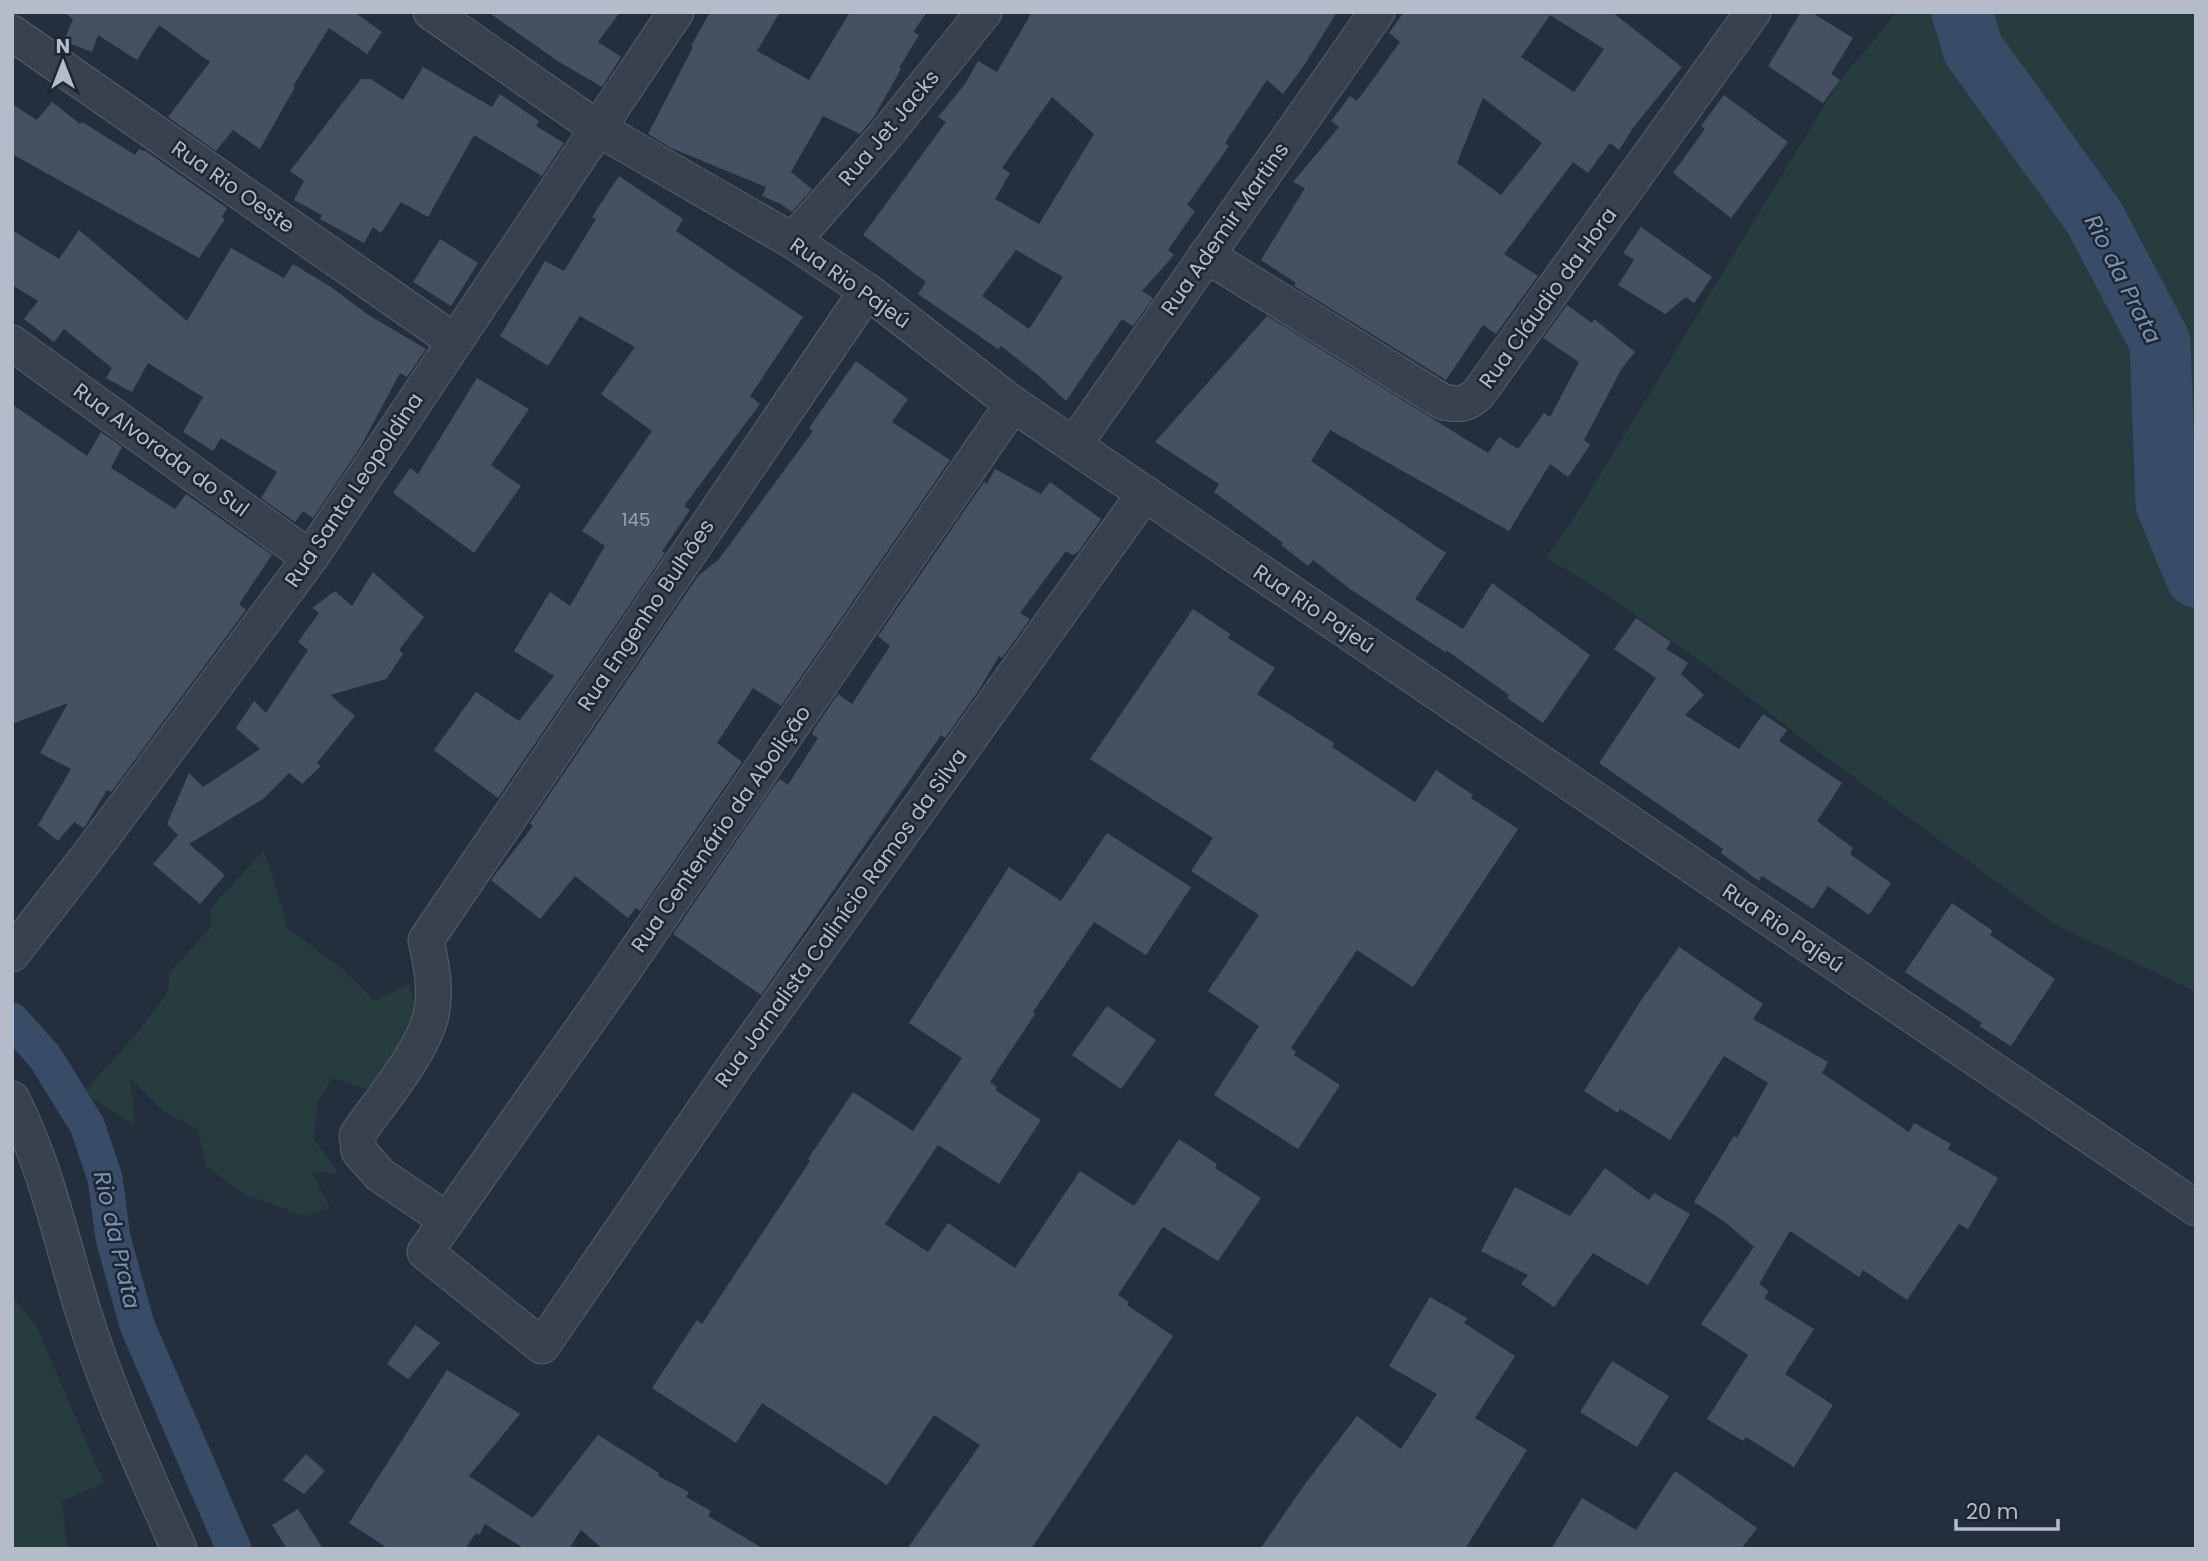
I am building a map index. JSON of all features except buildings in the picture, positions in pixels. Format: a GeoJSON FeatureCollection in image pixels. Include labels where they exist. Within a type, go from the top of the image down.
{"type":"FeatureCollection","features":[{"type":"Feature","properties":{"kind":"street","name":"Rua Rio Pajeú"},"geometry":{"type":"LineString","coordinates":[[431,12],[597,128],[793,241],[867,291],[1013,404],[2196,1209]]}},
{"type":"Feature","properties":{"kind":"street","name":"Rua Santa Leopoldina"},"geometry":{"type":"LineString","coordinates":[[12,954],[310,558],[676,12]]}},
{"type":"Feature","properties":{"kind":"street","name":"Rua Jet Jacks"},"geometry":{"type":"LineString","coordinates":[[793,241],[883,138],[984,12]]}},
{"type":"Feature","properties":{"kind":"street","name":"Rua Ademir Martins"},"geometry":{"type":"LineString","coordinates":[[1074,445],[1377,12]]}},
{"type":"Feature","properties":{"kind":"street","name":"Rua Cláudio da Hora"},"geometry":{"type":"LineString","coordinates":[[1206,255],[1443,402],[1459,405],[1469,402],[1478,394],[1753,12]]}},
{"type":"Feature","properties":{"kind":"street","name":"Rua Rio Oeste"},"geometry":{"type":"LineString","coordinates":[[12,33],[454,341]]}},
{"type":"Feature","properties":{"kind":"street","name":"Rua Engenho Bulhões"},"geometry":{"type":"LineString","coordinates":[[447,1220],[380,1175],[359,1151],[357,1135],[420,1046],[432,1011],[432,969],[426,940],[867,291]]}},
{"type":"Feature","properties":{"kind":"street","name":"Rua Alvorada do Sul"},"geometry":{"type":"LineString","coordinates":[[12,343],[310,558]]}},
{"type":"Feature","properties":{"kind":"street","name":"Rua Centenário da Abolição"},"geometry":{"type":"LineString","coordinates":[[425,1252],[616,981],[1013,404]]}},
{"type":"Feature","properties":{"kind":"street","name":"Rua Jornalista Calinício Ramos da Silva"},"geometry":{"type":"LineString","coordinates":[[425,1252],[542,1346],[736,1064],[1145,494]]}},
{"type":"Feature","properties":{"kind":"street"},"geometry":{"type":"LineString","coordinates":[[12,1099],[46,1181],[83,1313],[99,1357],[179,1549]]}},
{"type":"Feature","properties":{"kind":"green space"},"geometry":{"type":"Polygon","coordinates":[[[1897,12],[2196,12],[2196,992],[2054,924],[1826,757],[1724,678],[1591,584],[1546,558],[1574,518],[1838,83],[1897,12]]]}},
{"type":"Feature","properties":{"kind":"green space"},"geometry":{"type":"Polygon","coordinates":[[[264,850],[288,929],[341,968],[375,1001],[409,984],[422,1029],[369,1090],[332,1078],[317,1104],[314,1139],[339,1174],[311,1171],[330,1208],[305,1216],[246,1195],[206,1166],[198,1129],[163,1111],[130,1078],[135,1125],[83,1093],[138,1032],[168,992],[169,973],[212,926],[210,909],[264,850]]]}},
{"type":"Feature","properties":{"kind":"green space"},"geometry":{"type":"Polygon","coordinates":[[[12,1297],[36,1326],[104,1483],[62,1501],[67,1549],[12,1549],[12,1297]]]}},
{"type":"Feature","properties":{"kind":"waterway","name":"Rio da Prata"},"geometry":{"type":"LineString","coordinates":[[1962,12],[1973,49],[2094,217],[2160,342],[2166,504],[2196,577]]}},
{"type":"Feature","properties":{"kind":"waterway","name":"Rio da Prata"},"geometry":{"type":"LineString","coordinates":[[12,1020],[45,1057],[87,1125],[105,1178],[113,1238],[137,1325],[234,1549]]}}]}
